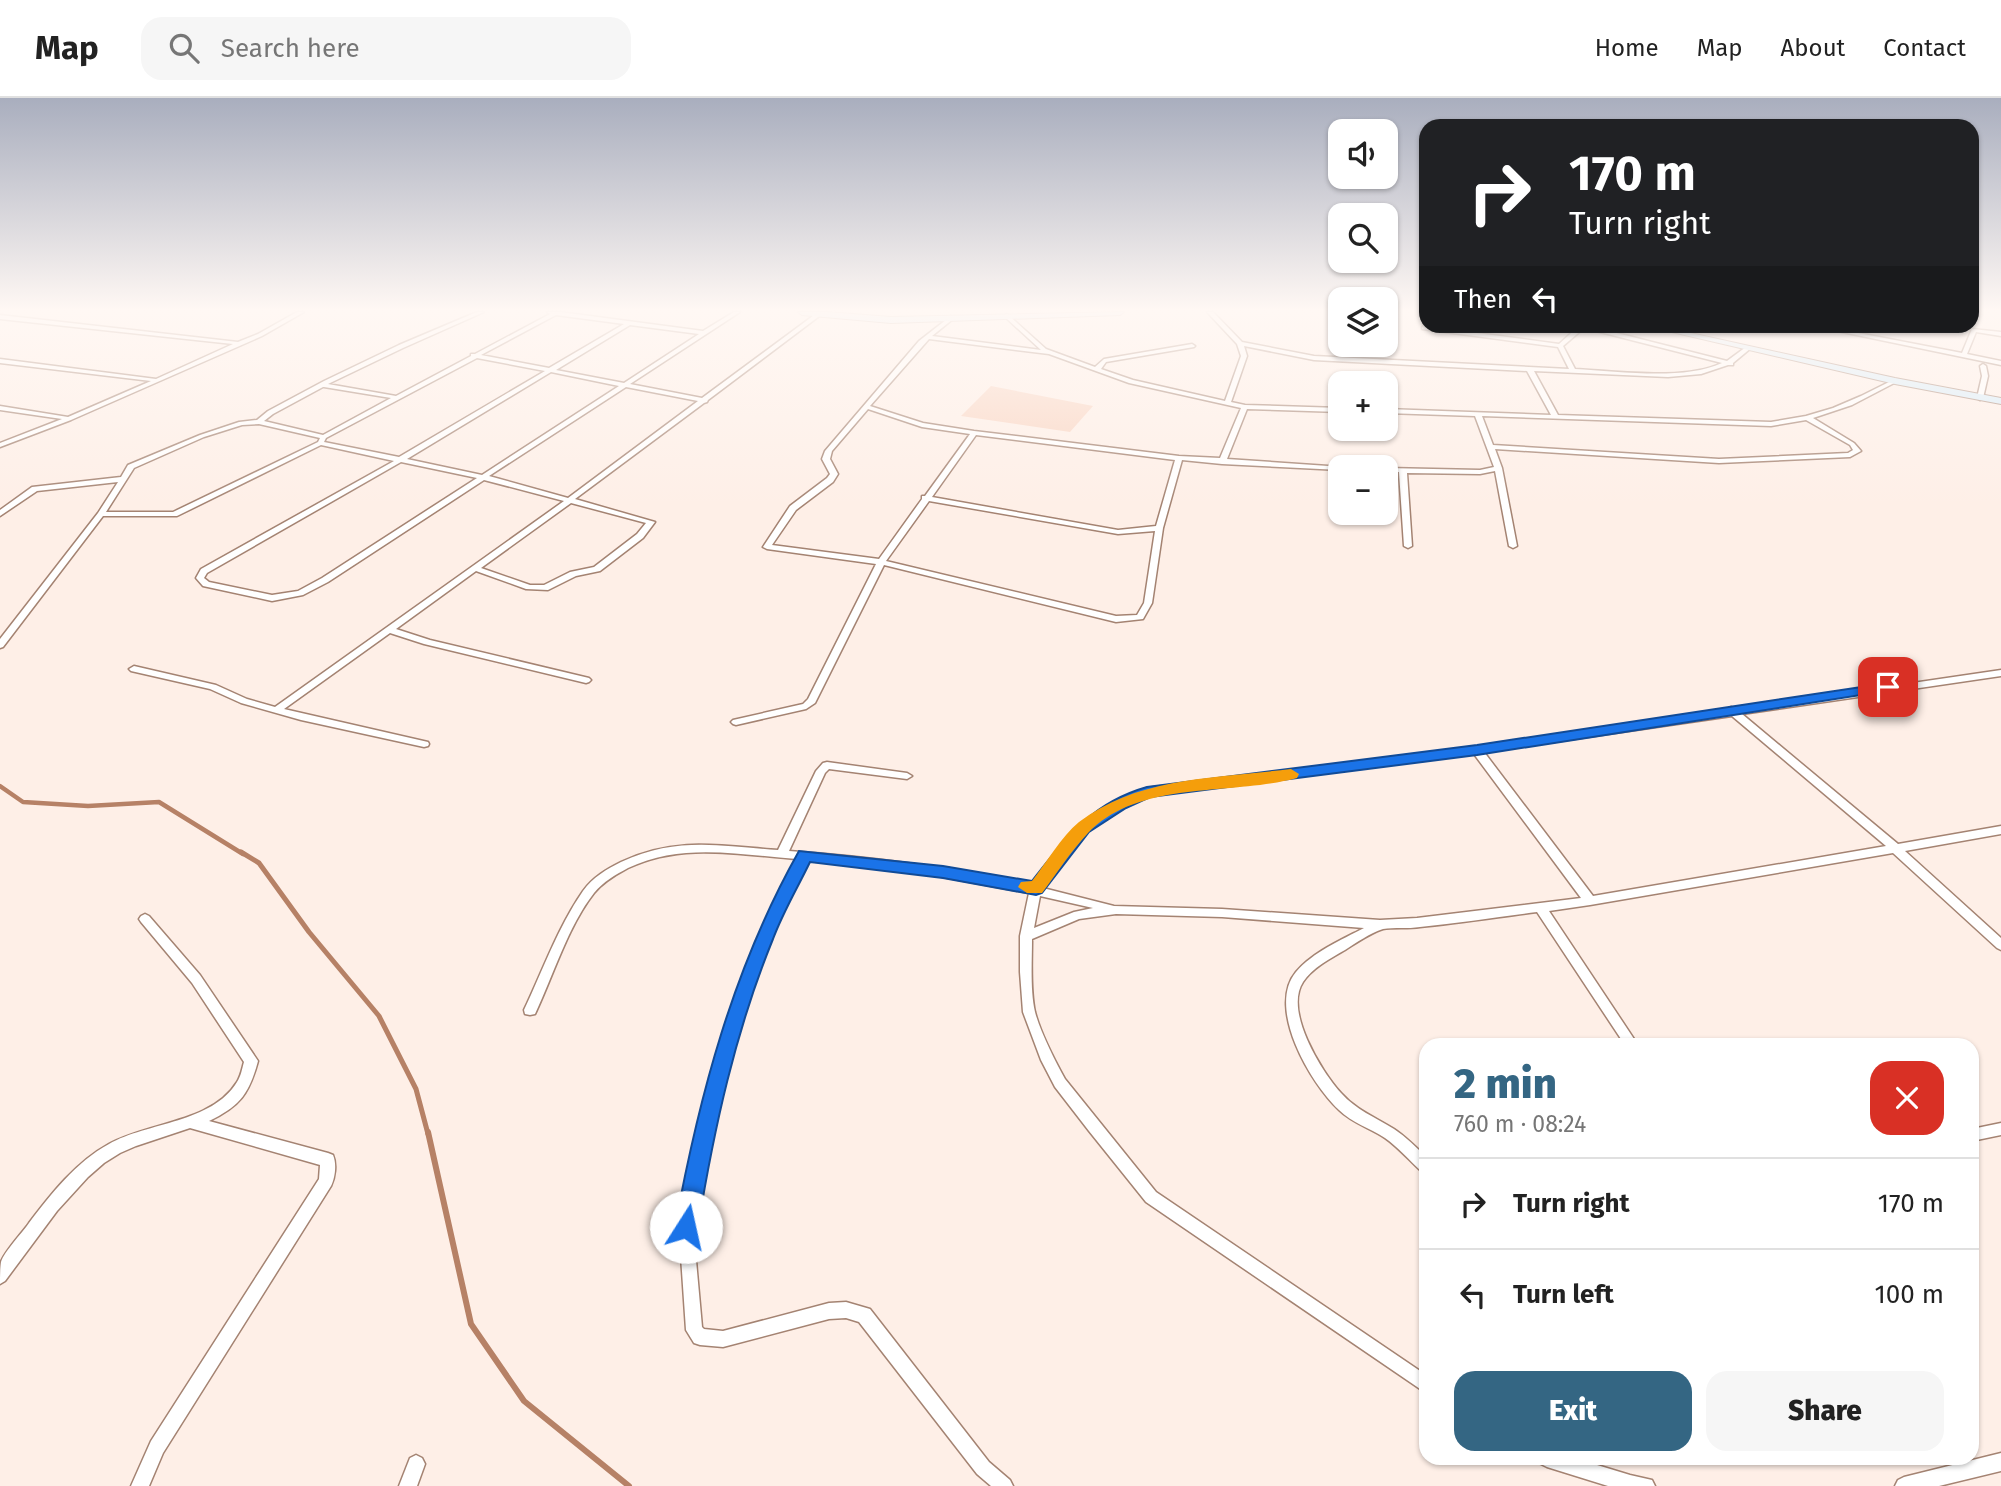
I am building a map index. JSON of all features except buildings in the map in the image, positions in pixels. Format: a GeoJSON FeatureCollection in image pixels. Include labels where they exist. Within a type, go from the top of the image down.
{"type":"FeatureCollection","features":[{"type":"Feature","properties":{"kind":"street"},"geometry":{"type":"LineString","coordinates":[[134,377],[153,379]]}},
{"type":"Feature","properties":{"kind":"street"},"geometry":{"type":"LineString","coordinates":[[0,445],[69,419],[158,377]]}},
{"type":"Feature","properties":{"kind":"street"},"geometry":{"type":"LineString","coordinates":[[259,422],[274,410],[342,377]]}},
{"type":"Feature","properties":{"kind":"street"},"geometry":{"type":"LineString","coordinates":[[101,514],[174,514],[322,440],[432,377]]}},
{"type":"Feature","properties":{"kind":"street"},"geometry":{"type":"LineString","coordinates":[[538,377],[400,460],[205,571],[200,578],[206,584],[272,598],[300,593],[326,580],[636,377]]}},
{"type":"Feature","properties":{"kind":"street"},"geometry":{"type":"LineString","coordinates":[[572,377],[705,401]]}},
{"type":"Feature","properties":{"kind":"street"},"geometry":{"type":"LineString","coordinates":[[277,710],[736,377]]}},
{"type":"Feature","properties":{"kind":"street"},"geometry":{"type":"LineString","coordinates":[[893,377],[829,451],[826,459],[834,474],[830,480],[793,508],[766,545],[772,549],[881,562],[1116,619],[1140,617],[1148,603],[1159,528],[1179,458]]}},
{"type":"Feature","properties":{"kind":"street"},"geometry":{"type":"LineString","coordinates":[[1118,377],[1152,387],[1245,407],[1328,410]]}},
{"type":"Feature","properties":{"kind":"street"},"geometry":{"type":"LineString","coordinates":[[1227,403],[1236,377]]}},
{"type":"Feature","properties":{"kind":"street"},"geometry":{"type":"LineString","coordinates":[[1534,377],[1556,418]]}},
{"type":"Feature","properties":{"kind":"street"},"geometry":{"type":"LineString","coordinates":[[1876,377],[2001,401]]}},
{"type":"Feature","properties":{"kind":"street"},"geometry":{"type":"LineString","coordinates":[[1980,398],[1982,377]]}},
{"type":"Feature","properties":{"kind":"street"},"geometry":{"type":"LineString","coordinates":[[1398,411],[1742,425],[1808,418],[1851,406],[1895,381]]}},
{"type":"Feature","properties":{"kind":"street"},"geometry":{"type":"LineString","coordinates":[[324,385],[394,397]]}},
{"type":"Feature","properties":{"kind":"street"},"geometry":{"type":"LineString","coordinates":[[867,407],[922,425],[974,433],[1179,458],[1328,467]]}},
{"type":"Feature","properties":{"kind":"street"},"geometry":{"type":"LineString","coordinates":[[1222,462],[1245,407]]}},
{"type":"Feature","properties":{"kind":"street"},"geometry":{"type":"LineString","coordinates":[[0,408],[69,419]]}},
{"type":"Feature","properties":{"kind":"street"},"geometry":{"type":"LineString","coordinates":[[859,416],[879,412]]}},
{"type":"Feature","properties":{"kind":"street"},"geometry":{"type":"LineString","coordinates":[[1478,414],[1499,468],[1513,546]]}},
{"type":"Feature","properties":{"kind":"street"},"geometry":{"type":"LineString","coordinates":[[1491,447],[1719,461],[1850,455],[1857,451],[1852,444],[1808,418]]}},
{"type":"Feature","properties":{"kind":"street"},"geometry":{"type":"LineString","coordinates":[[2,641],[101,514],[131,467],[240,423],[259,422],[400,460],[571,499],[652,522],[640,536],[597,569],[573,573],[545,588],[530,587],[474,568]]}},
{"type":"Feature","properties":{"kind":"street"},"geometry":{"type":"LineString","coordinates":[[736,722],[806,706],[812,701],[881,562],[974,433]]}},
{"type":"Feature","properties":{"kind":"street"},"geometry":{"type":"LineString","coordinates":[[1398,471],[1480,472],[1499,468]]}},
{"type":"Feature","properties":{"kind":"street"},"geometry":{"type":"LineString","coordinates":[[1403,471],[1408,546]]}},
{"type":"Feature","properties":{"kind":"street"},"geometry":{"type":"LineString","coordinates":[[0,514],[35,489],[122,479]]}},
{"type":"Feature","properties":{"kind":"street"},"geometry":{"type":"LineString","coordinates":[[925,498],[1118,531],[1159,528]]}},
{"type":"Feature","properties":{"kind":"street"},"geometry":{"type":"LineString","coordinates":[[388,629],[427,642],[586,680]]}},
{"type":"Feature","properties":{"kind":"street"},"geometry":{"type":"LineString","coordinates":[[134,669],[213,687],[244,701],[277,710],[424,744]]}},
{"type":"Feature","properties":{"kind":"street"},"geometry":{"type":"LineString","coordinates":[[1419,1380],[1151,1196],[1060,1083],[1029,1012],[1026,936],[1036,888],[1083,828],[1120,804],[1147,792],[1477,750],[1731,710],[2001,673]]}},
{"type":"Feature","properties":{"kind":"street"},"geometry":{"type":"LineString","coordinates":[[1731,710],[1894,847],[2001,944]]}},
{"type":"Feature","properties":{"kind":"street"},"geometry":{"type":"LineString","coordinates":[[1477,750],[1591,901]]}},
{"type":"Feature","properties":{"kind":"street"},"geometry":{"type":"LineString","coordinates":[[782,854],[821,771],[827,765],[907,776]]}},
{"type":"Feature","properties":{"kind":"street"},"geometry":{"type":"LineString","coordinates":[[1026,936],[1078,915],[1116,910],[1222,913],[1380,925],[1591,901],[1894,847],[2001,831]]}},
{"type":"Feature","properties":{"kind":"street"},"geometry":{"type":"LineString","coordinates":[[530,1010],[572,923],[595,884],[627,865],[662,851],[695,848],[805,855],[956,874],[1036,888],[1116,910]]}},
{"type":"Feature","properties":{"kind":"street"},"geometry":{"type":"LineString","coordinates":[[805,855],[764,938],[724,1052],[701,1144],[686,1227],[694,1330],[700,1337],[723,1339],[829,1311],[846,1310],[864,1315],[983,1468],[1004,1486]]}},
{"type":"Feature","properties":{"kind":"street"},"geometry":{"type":"LineString","coordinates":[[1540,907],[1627,1038]]}},
{"type":"Feature","properties":{"kind":"street"},"geometry":{"type":"LineString","coordinates":[[0,1276],[43,1217],[114,1148],[211,1113],[239,1096],[249,1076],[251,1061],[196,979],[145,919]]}},
{"type":"Feature","properties":{"kind":"street"},"geometry":{"type":"LineString","coordinates":[[1380,925],[1321,960],[1299,977],[1293,987],[1296,1024],[1319,1074],[1345,1107],[1392,1135],[1419,1160]]}},
{"type":"Feature","properties":{"kind":"street"},"geometry":{"type":"LineString","coordinates":[[140,1486],[158,1447],[316,1198],[328,1170],[328,1160],[189,1122]]}},
{"type":"Feature","properties":{"kind":"street"},"geometry":{"type":"LineString","coordinates":[[1979,1134],[2001,1129]]}},
{"type":"Feature","properties":{"kind":"street"},"geometry":{"type":"LineString","coordinates":[[1904,1486],[1932,1483],[2001,1462]]}},
{"type":"Feature","properties":{"kind":"street"},"geometry":{"type":"LineString","coordinates":[[408,1486],[416,1465]]}},
{"type":"Feature","properties":{"kind":"street"},"geometry":{"type":"LineString","coordinates":[[1569,1465],[1619,1481],[1646,1486]]}},
{"type":"Feature","properties":{"kind":"shaded area"},"geometry":{"type":"Polygon","coordinates":[[[991,386],[1093,406],[1070,432],[961,416],[991,386]]]}},
{"type":"Feature","properties":{"kind":"waterway"},"geometry":{"type":"LineString","coordinates":[[0,786],[23,802],[88,806],[159,802],[243,854]]}},
{"type":"Feature","properties":{"kind":"waterway"},"geometry":{"type":"LineString","coordinates":[[241,852],[259,863],[309,932],[379,1016],[416,1089],[428,1134]]}},
{"type":"Feature","properties":{"kind":"waterway"},"geometry":{"type":"LineString","coordinates":[[428,1132],[471,1324],[524,1401],[629,1486]]}},
{"type":"Feature","properties":{"kind":"slow traffic"},"geometry":{"type":"LineString","coordinates":[[1027,887],[1036,888],[1083,828],[1120,804],[1147,792],[1291,774]]}},
{"type":"Feature","properties":{"kind":"route"},"geometry":{"type":"LineString","coordinates":[[686,1227],[701,1144],[724,1052],[764,938],[805,855],[916,868],[1036,888],[1083,828],[1120,804],[1147,792],[1182,786],[1235,783],[1477,750],[1888,687]]}}]}
